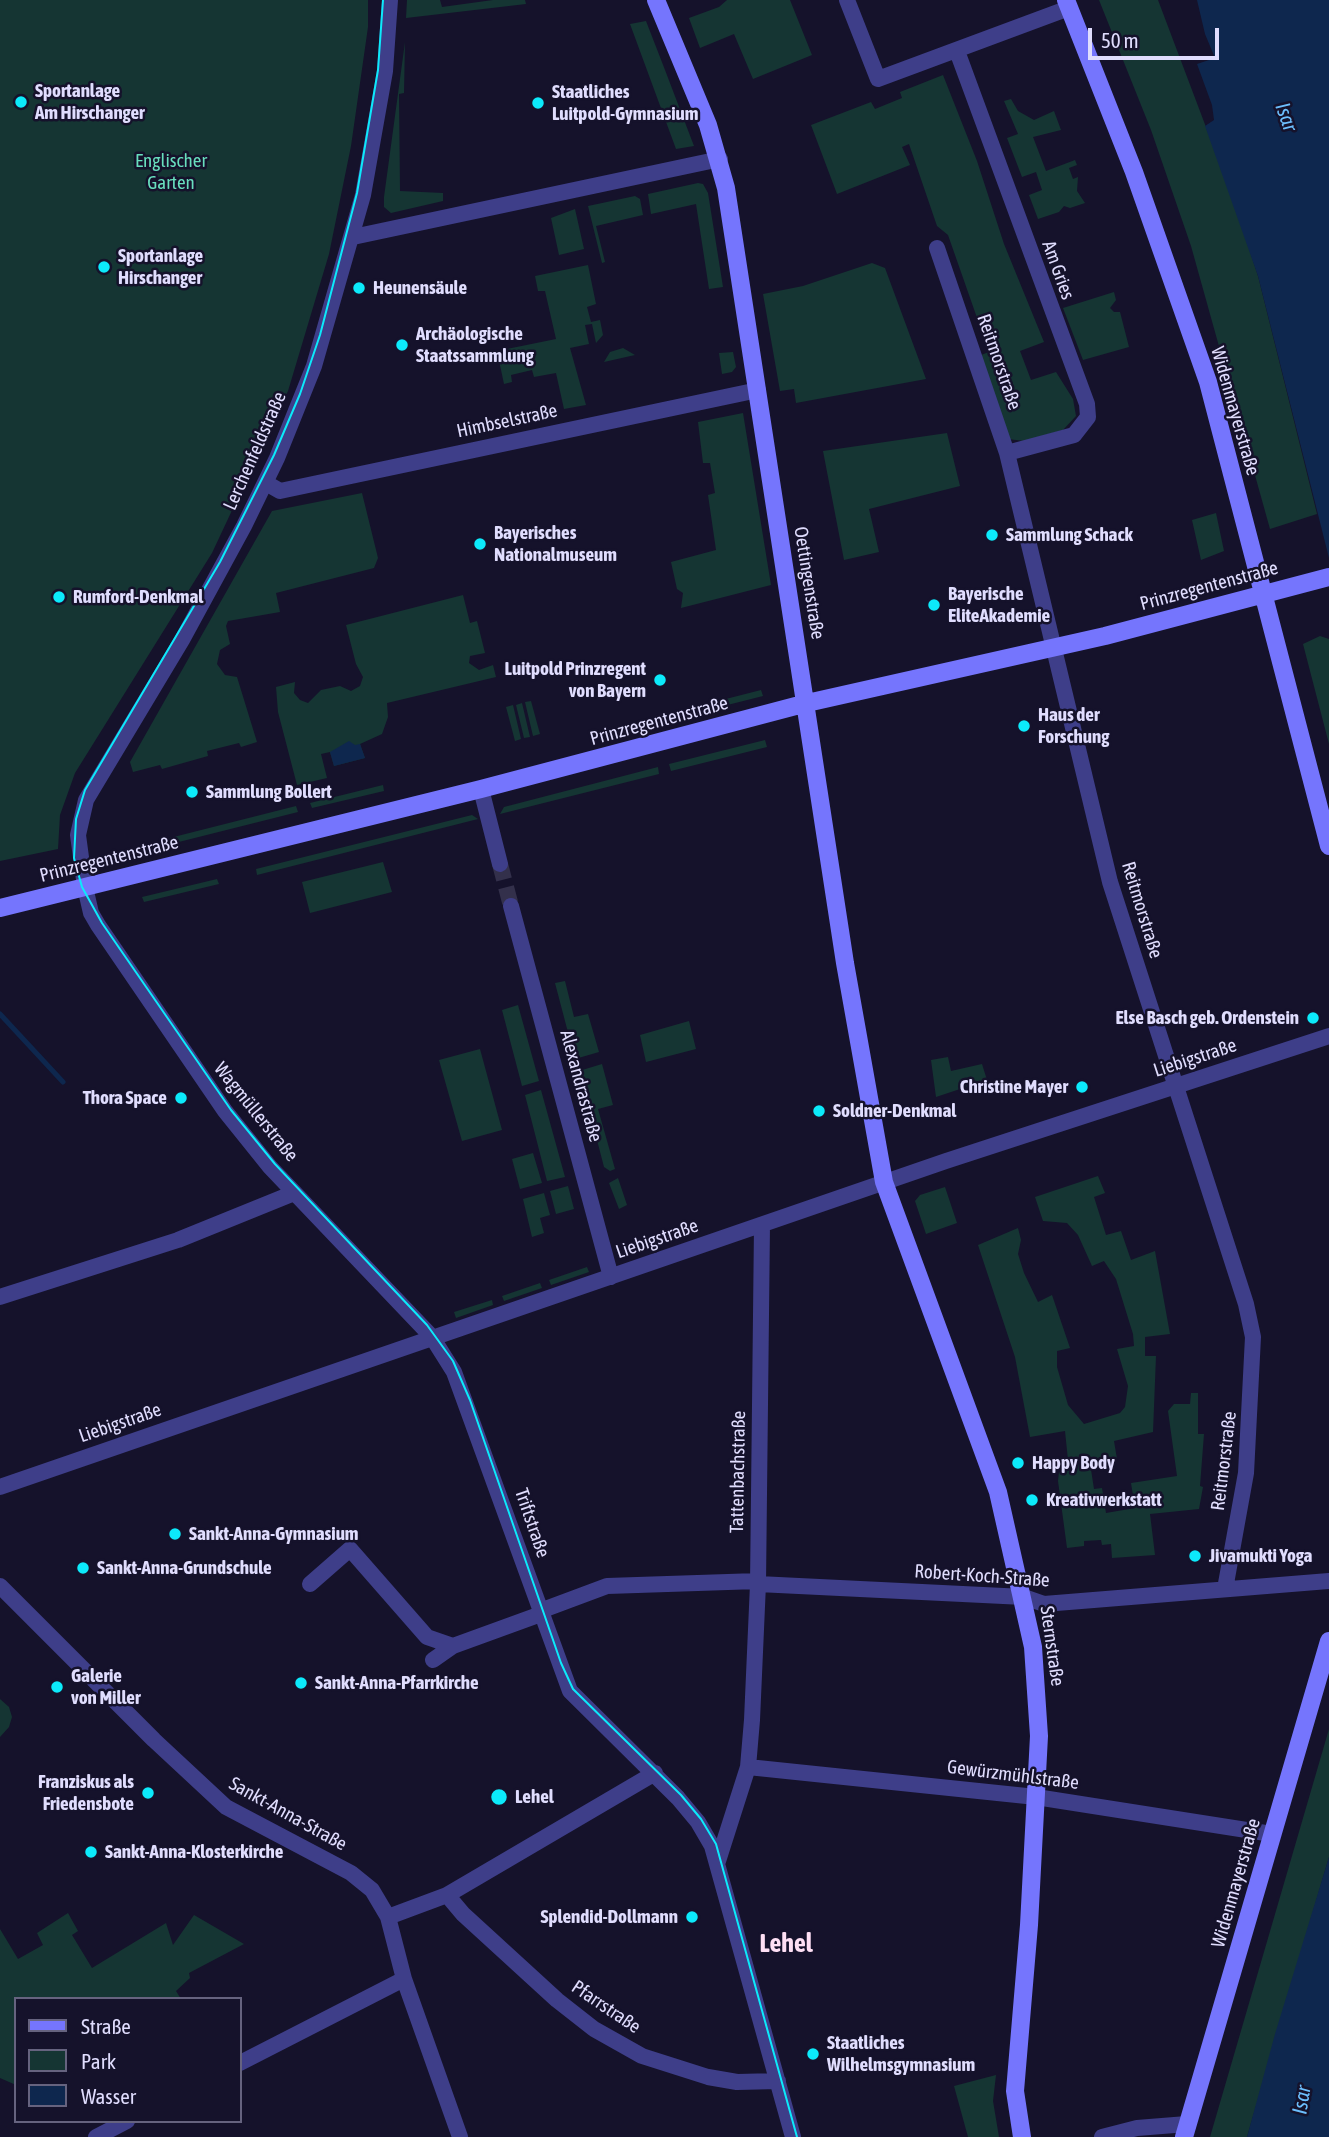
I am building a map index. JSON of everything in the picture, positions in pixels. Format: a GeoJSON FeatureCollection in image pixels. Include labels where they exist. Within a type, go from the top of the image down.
{"type":"FeatureCollection","features":[{"type":"Feature","properties":{"kind":"main road","name":"Oettingenstraße"},"geometry":{"type":"LineString","coordinates":[[656,0],[720,159],[807,703],[845,963],[884,1182]]}},
{"type":"Feature","properties":{"kind":"main road","name":"Widenmayerstraße"},"geometry":{"type":"LineString","coordinates":[[1068,4],[1134,172],[1208,382],[1329,846]]}},
{"type":"Feature","properties":{"kind":"main road","name":"Prinzregentenstraße"},"geometry":{"type":"LineString","coordinates":[[0,908],[481,789],[807,703],[1105,636],[1329,577]]}},
{"type":"Feature","properties":{"kind":"main road","name":"Sternstraße"},"geometry":{"type":"LineString","coordinates":[[884,1182],[998,1492],[1024,1597],[1038,1686],[1036,1797],[1015,2091],[1022,2137]]}},
{"type":"Feature","properties":{"kind":"main road","name":"Widenmayerstraße"},"geometry":{"type":"LineString","coordinates":[[1186,2130],[1329,1641]]}},
{"type":"Feature","properties":{"kind":"street","name":"Lerchenfeldstraße"},"geometry":{"type":"LineString","coordinates":[[85,887],[80,856],[80,818],[91,789],[183,640],[266,483],[314,366],[353,237],[379,113],[390,0]]}},
{"type":"Feature","properties":{"kind":"street"},"geometry":{"type":"LineString","coordinates":[[847,0],[878,79],[957,51],[1068,4]]}},
{"type":"Feature","properties":{"kind":"street","name":"Am Gries"},"geometry":{"type":"LineString","coordinates":[[957,51],[1087,404],[1088,417],[1073,435],[1007,453]]}},
{"type":"Feature","properties":{"kind":"street"},"geometry":{"type":"LineString","coordinates":[[353,237],[720,159]]}},
{"type":"Feature","properties":{"kind":"street","name":"Reitmorstraße"},"geometry":{"type":"LineString","coordinates":[[937,248],[1007,453],[1110,882],[1246,1304],[1253,1337],[1247,1473],[1225,1589]]}},
{"type":"Feature","properties":{"kind":"street","name":"Himbselstraße"},"geometry":{"type":"LineString","coordinates":[[266,483],[280,491],[758,390]]}},
{"type":"Feature","properties":{"kind":"street"},"geometry":{"type":"LineString","coordinates":[[481,789],[500,864]]}},
{"type":"Feature","properties":{"kind":"street","name":"Wagmüllerstraße"},"geometry":{"type":"LineString","coordinates":[[85,887],[91,913],[98,925],[178,1046],[232,1120],[295,1193],[432,1338]]}},
{"type":"Feature","properties":{"kind":"street","name":"Alexandrastraße"},"geometry":{"type":"LineString","coordinates":[[511,906],[611,1277]]}},
{"type":"Feature","properties":{"kind":"street","name":"Liebigstraße"},"geometry":{"type":"LineString","coordinates":[[0,1487],[884,1182],[1329,1036]]}},
{"type":"Feature","properties":{"kind":"street"},"geometry":{"type":"LineString","coordinates":[[0,1297],[178,1240],[295,1193]]}},
{"type":"Feature","properties":{"kind":"street","name":"Tattenbachstraße"},"geometry":{"type":"LineString","coordinates":[[718,1861],[748,1767],[752,1720],[758,1583],[762,1225]]}},
{"type":"Feature","properties":{"kind":"street","name":"Triftstraße"},"geometry":{"type":"LineString","coordinates":[[432,1338],[454,1372],[467,1402],[570,1691],[655,1773],[698,1822],[718,1861],[793,2137]]}},
{"type":"Feature","properties":{"kind":"street"},"geometry":{"type":"LineString","coordinates":[[310,1584],[350,1549],[427,1637],[453,1646]]}},
{"type":"Feature","properties":{"kind":"street","name":"Robert-Koch-Straße"},"geometry":{"type":"LineString","coordinates":[[433,1660],[453,1646],[607,1586],[758,1583],[1024,1597],[1044,1604],[1329,1581]]}},
{"type":"Feature","properties":{"kind":"street","name":"Sankt-Anna-Straße"},"geometry":{"type":"LineString","coordinates":[[0,1586],[212,1796],[226,1807],[351,1873],[372,1890],[388,1917],[404,1979],[460,2137]]}},
{"type":"Feature","properties":{"kind":"street","name":"Gewürzmühlstraße"},"geometry":{"type":"LineString","coordinates":[[748,1767],[1036,1797],[1272,1834]]}},
{"type":"Feature","properties":{"kind":"street"},"geometry":{"type":"LineString","coordinates":[[388,1917],[447,1895],[655,1773]]}},
{"type":"Feature","properties":{"kind":"street","name":"Pfarrstraße"},"geometry":{"type":"LineString","coordinates":[[447,1895],[463,1914],[558,2000],[594,2029],[642,2056],[708,2077],[737,2082],[778,2081]]}},
{"type":"Feature","properties":{"kind":"street"},"geometry":{"type":"LineString","coordinates":[[242,2062],[404,1979]]}},
{"type":"Feature","properties":{"kind":"street"},"geometry":{"type":"LineString","coordinates":[[96,2137],[123,2123]]}},
{"type":"Feature","properties":{"kind":"street"},"geometry":{"type":"LineString","coordinates":[[1102,2137],[1137,2127],[1186,2130]]}},
{"type":"Feature","properties":{"kind":"green space","name":"Englischer Garten"},"geometry":{"type":"Polygon","coordinates":[[[0,0],[368,0],[368,27],[351,146],[329,254],[288,391],[212,553],[75,773],[60,815],[58,849],[0,861],[0,0]]]}},
{"type":"Feature","properties":{"kind":"green space"},"geometry":{"type":"Polygon","coordinates":[[[407,0],[440,0],[442,7],[493,0],[525,0],[526,4],[406,18],[407,0]]]}},
{"type":"Feature","properties":{"kind":"green space"},"geometry":{"type":"Polygon","coordinates":[[[727,0],[790,0],[812,55],[753,79],[734,34],[700,48],[689,18],[719,7],[727,0]]]}},
{"type":"Feature","properties":{"kind":"green space"},"geometry":{"type":"Polygon","coordinates":[[[1099,0],[1158,0],[1232,196],[1258,276],[1317,514],[1270,529],[1191,246],[1151,130],[1099,0]]]}},
{"type":"Feature","properties":{"kind":"green space"},"geometry":{"type":"Polygon","coordinates":[[[646,21],[694,146],[676,149],[630,24],[646,21]]]}},
{"type":"Feature","properties":{"kind":"green space"},"geometry":{"type":"Polygon","coordinates":[[[405,42],[404,93],[399,94],[400,191],[443,193],[443,201],[391,213],[384,207],[384,197],[405,42]]]}},
{"type":"Feature","properties":{"kind":"green space"},"geometry":{"type":"Polygon","coordinates":[[[943,75],[977,161],[1004,244],[1044,342],[1020,351],[1031,380],[1056,372],[1073,399],[1076,416],[1063,430],[1024,441],[1008,439],[981,355],[989,352],[948,235],[937,226],[909,144],[902,147],[910,165],[837,194],[811,125],[871,102],[875,109],[902,98],[900,92],[943,75]]]}},
{"type":"Feature","properties":{"kind":"green space"},"geometry":{"type":"Polygon","coordinates":[[[1011,99],[1018,111],[1034,120],[1054,111],[1061,130],[1033,137],[1046,171],[1075,160],[1077,165],[1069,168],[1073,179],[1078,177],[1077,191],[1085,203],[1070,208],[1064,206],[1059,212],[1038,219],[1029,195],[1042,190],[1036,172],[1022,177],[1007,138],[1018,134],[1004,101],[1011,99]]]}},
{"type":"Feature","properties":{"kind":"green space"},"geometry":{"type":"Polygon","coordinates":[[[703,184],[708,193],[723,287],[709,289],[696,204],[651,214],[648,194],[703,184]]]}},
{"type":"Feature","properties":{"kind":"green space"},"geometry":{"type":"Polygon","coordinates":[[[635,196],[640,199],[643,215],[596,226],[605,262],[602,263],[588,206],[635,196]]]}},
{"type":"Feature","properties":{"kind":"green space"},"geometry":{"type":"Polygon","coordinates":[[[575,209],[584,249],[559,255],[551,218],[575,209]]]}},
{"type":"Feature","properties":{"kind":"green space"},"geometry":{"type":"Polygon","coordinates":[[[872,263],[885,268],[926,379],[796,403],[794,389],[780,391],[763,294],[803,286],[872,263]]]}},
{"type":"Feature","properties":{"kind":"green space"},"geometry":{"type":"Polygon","coordinates":[[[588,265],[596,304],[587,307],[591,322],[600,320],[603,335],[596,343],[592,324],[585,325],[589,344],[570,348],[586,405],[564,409],[556,373],[534,377],[532,370],[511,375],[512,382],[504,384],[497,351],[556,339],[545,291],[538,291],[535,276],[588,265]]]}},
{"type":"Feature","properties":{"kind":"green space"},"geometry":{"type":"Polygon","coordinates":[[[1114,292],[1116,300],[1110,308],[1114,312],[1120,312],[1129,347],[1083,360],[1063,308],[1114,292]]]}},
{"type":"Feature","properties":{"kind":"green space"},"geometry":{"type":"Polygon","coordinates":[[[623,348],[635,355],[604,362],[610,352],[623,348]]]}},
{"type":"Feature","properties":{"kind":"green space"},"geometry":{"type":"Polygon","coordinates":[[[733,352],[736,367],[732,372],[722,374],[719,353],[733,352]]]}},
{"type":"Feature","properties":{"kind":"green space"},"geometry":{"type":"Polygon","coordinates":[[[743,413],[771,585],[681,608],[683,593],[677,589],[671,562],[716,550],[708,495],[715,493],[710,463],[703,463],[698,422],[743,413]]]}},
{"type":"Feature","properties":{"kind":"green space"},"geometry":{"type":"Polygon","coordinates":[[[947,433],[960,486],[869,509],[879,552],[844,560],[823,451],[947,433]]]}},
{"type":"Feature","properties":{"kind":"green space"},"geometry":{"type":"Polygon","coordinates":[[[362,493],[378,558],[374,568],[276,593],[280,612],[228,621],[226,626],[230,644],[220,650],[217,664],[225,675],[237,677],[257,742],[241,747],[239,743],[207,751],[208,756],[162,769],[160,765],[133,772],[130,762],[272,511],[362,493]]]}},
{"type":"Feature","properties":{"kind":"green space"},"geometry":{"type":"Polygon","coordinates":[[[1216,513],[1224,551],[1201,560],[1192,520],[1216,513]]]}},
{"type":"Feature","properties":{"kind":"green space"},"geometry":{"type":"Polygon","coordinates":[[[463,595],[470,623],[477,621],[485,653],[470,656],[469,663],[479,670],[493,665],[496,677],[387,703],[388,717],[382,734],[360,744],[365,758],[334,766],[330,752],[321,754],[327,778],[297,785],[278,712],[276,687],[295,682],[294,693],[300,700],[308,703],[321,690],[340,686],[351,691],[360,686],[363,677],[356,664],[346,625],[463,595]]]}},
{"type":"Feature","properties":{"kind":"green space"},"geometry":{"type":"Polygon","coordinates":[[[1320,636],[1329,639],[1329,744],[1303,644],[1320,636]]]}},
{"type":"Feature","properties":{"kind":"green space"},"geometry":{"type":"Polygon","coordinates":[[[761,690],[763,696],[672,719],[671,713],[761,690]]]}},
{"type":"Feature","properties":{"kind":"green space"},"geometry":{"type":"Polygon","coordinates":[[[531,701],[540,734],[533,736],[525,702],[531,701]]]}},
{"type":"Feature","properties":{"kind":"green space"},"geometry":{"type":"Polygon","coordinates":[[[522,703],[530,737],[524,738],[516,705],[522,703]]]}},
{"type":"Feature","properties":{"kind":"green space"},"geometry":{"type":"Polygon","coordinates":[[[513,705],[521,739],[515,741],[506,707],[513,705]]]}},
{"type":"Feature","properties":{"kind":"green space"},"geometry":{"type":"Polygon","coordinates":[[[765,740],[767,747],[671,771],[669,764],[765,740]]]}},
{"type":"Feature","properties":{"kind":"green space"},"geometry":{"type":"Polygon","coordinates":[[[658,767],[659,774],[500,814],[504,807],[658,767]]]}},
{"type":"Feature","properties":{"kind":"green space"},"geometry":{"type":"Polygon","coordinates":[[[383,785],[384,791],[312,808],[310,803],[383,785]]]}},
{"type":"Feature","properties":{"kind":"green space"},"geometry":{"type":"Polygon","coordinates":[[[296,806],[298,812],[139,852],[138,846],[296,806]]]}},
{"type":"Feature","properties":{"kind":"green space"},"geometry":{"type":"Polygon","coordinates":[[[472,815],[478,819],[257,875],[256,869],[472,815]]]}},
{"type":"Feature","properties":{"kind":"green space"},"geometry":{"type":"Polygon","coordinates":[[[383,862],[392,892],[310,913],[302,882],[383,862]]]}},
{"type":"Feature","properties":{"kind":"green space"},"geometry":{"type":"Polygon","coordinates":[[[217,879],[219,884],[144,902],[142,897],[217,879]]]}},
{"type":"Feature","properties":{"kind":"green space"},"geometry":{"type":"Polygon","coordinates":[[[565,981],[574,1017],[588,1014],[599,1052],[575,1059],[555,983],[565,981]]]}},
{"type":"Feature","properties":{"kind":"green space"},"geometry":{"type":"Polygon","coordinates":[[[518,1005],[539,1081],[522,1086],[502,1010],[518,1005]]]}},
{"type":"Feature","properties":{"kind":"green space"},"geometry":{"type":"Polygon","coordinates":[[[689,1021],[696,1049],[646,1062],[640,1035],[689,1021]]]}},
{"type":"Feature","properties":{"kind":"green space"},"geometry":{"type":"Polygon","coordinates":[[[480,1049],[502,1130],[462,1141],[439,1060],[480,1049]]]}},
{"type":"Feature","properties":{"kind":"green space"},"geometry":{"type":"Polygon","coordinates":[[[948,1057],[951,1071],[982,1064],[987,1080],[936,1097],[931,1060],[948,1057]]]}},
{"type":"Feature","properties":{"kind":"green space"},"geometry":{"type":"Polygon","coordinates":[[[602,1064],[613,1105],[598,1109],[615,1169],[610,1171],[604,1167],[579,1071],[602,1064]]]}},
{"type":"Feature","properties":{"kind":"green space"},"geometry":{"type":"Polygon","coordinates":[[[541,1090],[565,1177],[547,1181],[525,1095],[541,1090]]]}},
{"type":"Feature","properties":{"kind":"green space"},"geometry":{"type":"Polygon","coordinates":[[[533,1153],[542,1183],[520,1189],[512,1159],[533,1153]]]}},
{"type":"Feature","properties":{"kind":"green space"},"geometry":{"type":"Polygon","coordinates":[[[1098,1176],[1105,1193],[1094,1197],[1106,1235],[1121,1231],[1131,1260],[1155,1251],[1170,1334],[1145,1337],[1145,1356],[1156,1356],[1153,1432],[1114,1441],[1117,1459],[1090,1463],[1094,1489],[1102,1488],[1106,1513],[1135,1508],[1131,1483],[1177,1476],[1168,1411],[1174,1404],[1190,1404],[1191,1393],[1198,1393],[1198,1434],[1204,1434],[1200,1486],[1203,1487],[1199,1509],[1150,1514],[1155,1555],[1112,1558],[1111,1544],[1102,1545],[1101,1540],[1084,1541],[1084,1546],[1067,1548],[1058,1481],[1059,1472],[1069,1470],[1065,1431],[1030,1437],[1015,1357],[978,1245],[1018,1228],[1021,1240],[1018,1254],[1024,1273],[1038,1302],[1052,1295],[1070,1348],[1057,1351],[1057,1367],[1068,1405],[1084,1424],[1120,1413],[1125,1407],[1128,1386],[1117,1349],[1134,1346],[1133,1334],[1116,1279],[1104,1261],[1092,1266],[1078,1235],[1067,1223],[1043,1221],[1035,1197],[1098,1176]]]}},
{"type":"Feature","properties":{"kind":"green space"},"geometry":{"type":"Polygon","coordinates":[[[618,1178],[627,1205],[619,1209],[609,1183],[618,1178]]]}},
{"type":"Feature","properties":{"kind":"green space"},"geometry":{"type":"Polygon","coordinates":[[[568,1186],[574,1209],[556,1214],[550,1191],[568,1186]]]}},
{"type":"Feature","properties":{"kind":"green space"},"geometry":{"type":"Polygon","coordinates":[[[945,1187],[957,1223],[926,1234],[915,1201],[920,1195],[945,1187]]]}},
{"type":"Feature","properties":{"kind":"green space"},"geometry":{"type":"Polygon","coordinates":[[[544,1193],[550,1215],[540,1218],[544,1233],[532,1237],[523,1199],[544,1193]]]}},
{"type":"Feature","properties":{"kind":"green space"},"geometry":{"type":"Polygon","coordinates":[[[587,1267],[589,1272],[551,1285],[549,1280],[587,1267]]]}},
{"type":"Feature","properties":{"kind":"green space"},"geometry":{"type":"Polygon","coordinates":[[[540,1283],[542,1288],[504,1301],[502,1296],[540,1283]]]}},
{"type":"Feature","properties":{"kind":"green space"},"geometry":{"type":"Polygon","coordinates":[[[492,1300],[493,1305],[456,1318],[454,1312],[492,1300]]]}},
{"type":"Feature","properties":{"kind":"green space"},"geometry":{"type":"Polygon","coordinates":[[[0,1699],[9,1707],[12,1717],[9,1727],[0,1737],[0,1699]]]}},
{"type":"Feature","properties":{"kind":"green space"},"geometry":{"type":"Polygon","coordinates":[[[1329,1729],[1329,1857],[1247,2137],[1210,2137],[1329,1729]]]}},
{"type":"Feature","properties":{"kind":"green space"},"geometry":{"type":"Polygon","coordinates":[[[68,1913],[78,1931],[72,1935],[92,1968],[166,1923],[173,1945],[194,1915],[244,1944],[189,1973],[190,1978],[176,1991],[180,1997],[14,1997],[14,2084],[0,2078],[0,1929],[18,1959],[43,1945],[37,1933],[68,1913]]]}},
{"type":"Feature","properties":{"kind":"green space"},"geometry":{"type":"Polygon","coordinates":[[[996,2075],[993,2101],[999,2137],[968,2137],[954,2086],[996,2075]]]}},
{"type":"Feature","properties":{"kind":"water","name":"Isar"},"geometry":{"type":"Polygon","coordinates":[[[1197,0],[1329,0],[1329,558],[1258,276],[1205,126],[1214,120],[1212,105],[1197,64],[1215,58],[1205,34],[1197,0]]]}},
{"type":"Feature","properties":{"kind":"water"},"geometry":{"type":"Polygon","coordinates":[[[349,741],[355,745],[360,744],[365,758],[334,766],[330,752],[349,741]]]}},
{"type":"Feature","properties":{"kind":"water","name":"Isar"},"geometry":{"type":"Polygon","coordinates":[[[1329,1857],[1329,2137],[1247,2137],[1275,2034],[1329,1857]]]}},
{"type":"Feature","properties":{"kind":"waterway"},"geometry":{"type":"LineString","coordinates":[[0,1014],[63,1082]]}},
{"type":"Feature","properties":{"kind":"tunnel"},"geometry":{"type":"LineString","coordinates":[[500,864],[511,906]]}},
{"type":"Feature","properties":{"kind":"tram line"},"geometry":{"type":"LineString","coordinates":[[383,0],[378,70],[357,193],[320,335],[300,394],[274,455],[220,562],[85,790],[76,819],[74,858],[82,887],[102,923],[231,1110],[275,1164],[427,1325],[453,1361],[470,1400],[561,1663],[573,1689],[681,1795],[701,1819],[716,1844],[797,2137]]}},
{"type":"Feature","properties":{"kind":"place","name":"Sportanlage Am Hirschanger"},"geometry":{"type":"Point","coordinates":[21,102]}},
{"type":"Feature","properties":{"kind":"place","name":"Staatliches Luitpold-Gymnasium"},"geometry":{"type":"Point","coordinates":[538,103]}},
{"type":"Feature","properties":{"kind":"place","name":"Sportanlage Hirschanger"},"geometry":{"type":"Point","coordinates":[104,267]}},
{"type":"Feature","properties":{"kind":"place","name":"Heunensäule"},"geometry":{"type":"Point","coordinates":[359,288]}},
{"type":"Feature","properties":{"kind":"place","name":"Archäologische Staatssammlung"},"geometry":{"type":"Point","coordinates":[402,345]}},
{"type":"Feature","properties":{"kind":"place","name":"Sammlung Schack"},"geometry":{"type":"Point","coordinates":[992,535]}},
{"type":"Feature","properties":{"kind":"place","name":"Bayerisches Nationalmuseum"},"geometry":{"type":"Point","coordinates":[480,544]}},
{"type":"Feature","properties":{"kind":"place","name":"Rumford-Denkmal"},"geometry":{"type":"Point","coordinates":[59,597]}},
{"type":"Feature","properties":{"kind":"place","name":"Bayerische EliteAkademie"},"geometry":{"type":"Point","coordinates":[934,605]}},
{"type":"Feature","properties":{"kind":"place","name":"Luitpold Prinzregent von Bayern"},"geometry":{"type":"Point","coordinates":[660,680]}},
{"type":"Feature","properties":{"kind":"place","name":"Haus der Forschung"},"geometry":{"type":"Point","coordinates":[1024,726]}},
{"type":"Feature","properties":{"kind":"place","name":"Sammlung Bollert"},"geometry":{"type":"Point","coordinates":[192,792]}},
{"type":"Feature","properties":{"kind":"place","name":"Else Basch geb. Ordenstein"},"geometry":{"type":"Point","coordinates":[1313,1018]}},
{"type":"Feature","properties":{"kind":"place","name":"Christine Mayer"},"geometry":{"type":"Point","coordinates":[1082,1087]}},
{"type":"Feature","properties":{"kind":"place","name":"Thora Space"},"geometry":{"type":"Point","coordinates":[181,1098]}},
{"type":"Feature","properties":{"kind":"place","name":"Soldner-Denkmal"},"geometry":{"type":"Point","coordinates":[819,1111]}},
{"type":"Feature","properties":{"kind":"place","name":"Happy Body"},"geometry":{"type":"Point","coordinates":[1018,1463]}},
{"type":"Feature","properties":{"kind":"place","name":"Kreativwerkstatt"},"geometry":{"type":"Point","coordinates":[1032,1500]}},
{"type":"Feature","properties":{"kind":"place","name":"Sankt-Anna-Gymnasium"},"geometry":{"type":"Point","coordinates":[175,1534]}},
{"type":"Feature","properties":{"kind":"place","name":"Jivamukti Yoga"},"geometry":{"type":"Point","coordinates":[1195,1556]}},
{"type":"Feature","properties":{"kind":"place","name":"Sankt-Anna-Grundschule"},"geometry":{"type":"Point","coordinates":[83,1568]}},
{"type":"Feature","properties":{"kind":"place","name":"Sankt-Anna-Pfarrkirche"},"geometry":{"type":"Point","coordinates":[301,1683]}},
{"type":"Feature","properties":{"kind":"place","name":"Galerie von Miller"},"geometry":{"type":"Point","coordinates":[57,1687]}},
{"type":"Feature","properties":{"kind":"place","name":"Franziskus als Friedensbote"},"geometry":{"type":"Point","coordinates":[148,1793]}},
{"type":"Feature","properties":{"kind":"place","name":"Lehel"},"geometry":{"type":"Point","coordinates":[499,1797]}},
{"type":"Feature","properties":{"kind":"place","name":"Sankt-Anna-Klosterkirche"},"geometry":{"type":"Point","coordinates":[91,1852]}},
{"type":"Feature","properties":{"kind":"place","name":"Splendid-Dollmann"},"geometry":{"type":"Point","coordinates":[692,1917]}},
{"type":"Feature","properties":{"kind":"place","name":"Staatliches Wilhelmsgymnasium"},"geometry":{"type":"Point","coordinates":[813,2054]}},
{"type":"Feature","properties":{"kind":"district","name":"Lehel"},"geometry":{"type":"Point","coordinates":[786,1944]}}]}
